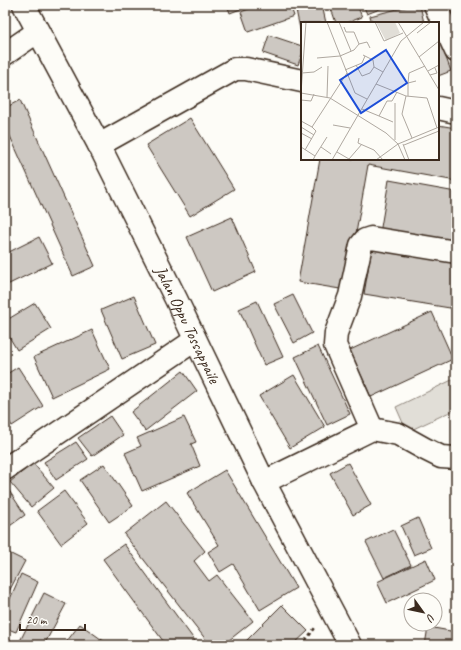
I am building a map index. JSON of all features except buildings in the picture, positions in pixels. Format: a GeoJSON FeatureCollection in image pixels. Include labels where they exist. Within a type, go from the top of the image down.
{"type":"FeatureCollection","features":[{"type":"Feature","properties":{"kind":"main road","name":"Jalan Oppu Tossappaile"},"geometry":{"type":"LineString","coordinates":[[24,5],[37,32],[99,145],[176,299],[264,482],[350,645]]}},
{"type":"Feature","properties":{"kind":"main road"},"geometry":{"type":"LineString","coordinates":[[435,5],[456,51]]}},
{"type":"Feature","properties":{"kind":"main road"},"geometry":{"type":"LineString","coordinates":[[5,54],[37,32]]}},
{"type":"Feature","properties":{"kind":"main road"},"geometry":{"type":"LineString","coordinates":[[99,145],[235,69],[246,69],[301,81]]}},
{"type":"Feature","properties":{"kind":"main road"},"geometry":{"type":"LineString","coordinates":[[439,108],[456,112]]}},
{"type":"Feature","properties":{"kind":"main road"},"geometry":{"type":"LineString","coordinates":[[372,428],[335,345],[336,333],[350,296],[361,245],[365,240],[371,238],[456,252]]}},
{"type":"Feature","properties":{"kind":"main road"},"geometry":{"type":"LineString","coordinates":[[5,469],[195,340]]}},
{"type":"Feature","properties":{"kind":"main road"},"geometry":{"type":"LineString","coordinates":[[264,482],[372,428],[398,434],[425,450],[441,457],[456,458]]}},
{"type":"Feature","properties":{"kind":"shaded area"},"geometry":{"type":"Polygon","coordinates":[[[456,378],[456,409],[407,432],[396,407],[456,378]]]}}]}
